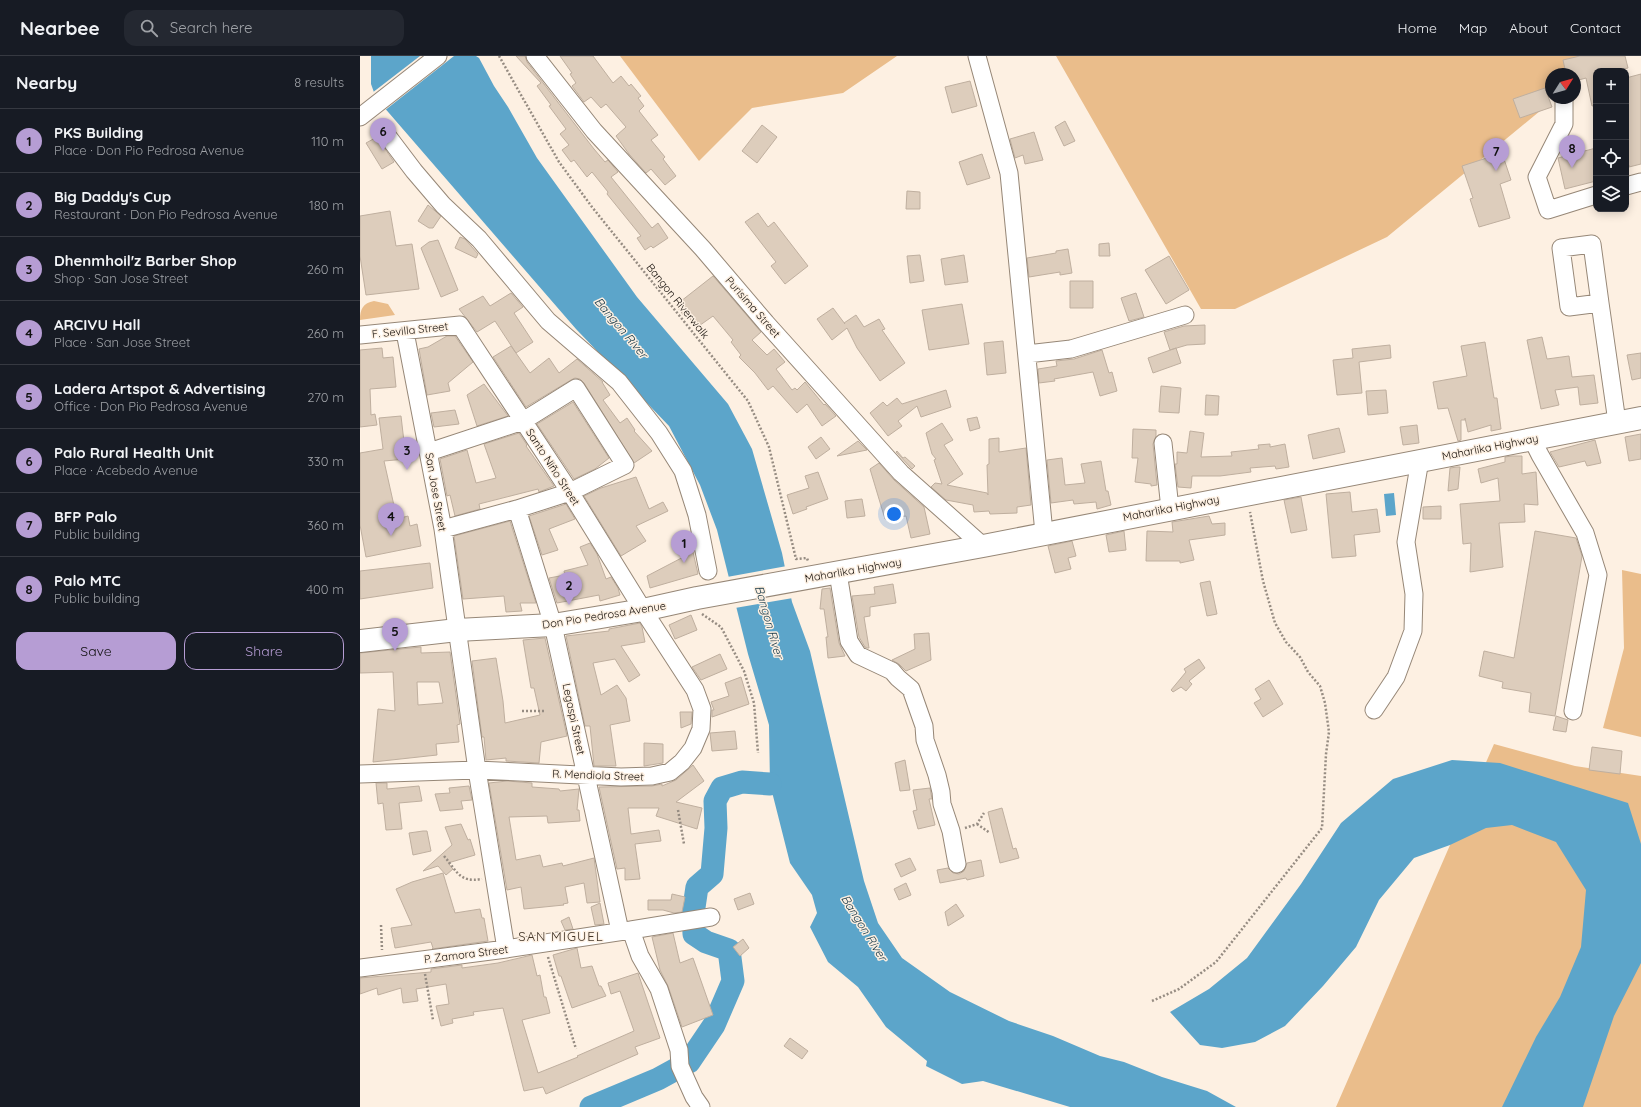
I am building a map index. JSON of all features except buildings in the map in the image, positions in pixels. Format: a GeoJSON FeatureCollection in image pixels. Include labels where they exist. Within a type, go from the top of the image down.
{"type":"FeatureCollection","features":[{"type":"Feature","properties":{"kind":"highway","name":"Maharlika Highway"},"geometry":{"type":"LineString","coordinates":[[699,598],[809,570],[838,573],[1641,418]]}},
{"type":"Feature","properties":{"kind":"highway","name":"Don Pio Pedrosa Avenue"},"geometry":{"type":"LineString","coordinates":[[360,641],[457,630],[553,625],[643,610],[699,598]]}},
{"type":"Feature","properties":{"kind":"highway","name":"Don Pio Pedrosa Avenue"},"geometry":{"type":"LineString","coordinates":[[360,627],[457,630]]}},
{"type":"Feature","properties":{"kind":"street"},"geometry":{"type":"LineString","coordinates":[[360,116],[438,56]]}},
{"type":"Feature","properties":{"kind":"street","name":"Purisima Street"},"geometry":{"type":"LineString","coordinates":[[535,56],[594,131],[703,249],[766,323],[901,473],[983,546]]}},
{"type":"Feature","properties":{"kind":"street"},"geometry":{"type":"LineString","coordinates":[[977,56],[1009,173],[1044,533]]}},
{"type":"Feature","properties":{"kind":"street"},"geometry":{"type":"LineString","coordinates":[[1564,104],[1564,124],[1537,177],[1548,210],[1593,196]]}},
{"type":"Feature","properties":{"kind":"street"},"geometry":{"type":"LineString","coordinates":[[386,134],[414,171],[443,205],[479,239],[548,321],[619,382],[659,433],[683,471],[697,514],[708,571]]}},
{"type":"Feature","properties":{"kind":"street"},"geometry":{"type":"LineString","coordinates":[[1629,185],[1641,182]]}},
{"type":"Feature","properties":{"kind":"street"},"geometry":{"type":"LineString","coordinates":[[1600,303],[1617,422]]}},
{"type":"Feature","properties":{"kind":"street"},"geometry":{"type":"LineString","coordinates":[[1027,354],[1072,349],[1185,315]]}},
{"type":"Feature","properties":{"kind":"street","name":"F. Sevilla Street"},"geometry":{"type":"LineString","coordinates":[[360,335],[405,332],[460,325]]}},
{"type":"Feature","properties":{"kind":"street","name":"Santo Niño Street"},"geometry":{"type":"LineString","coordinates":[[460,325],[570,492],[643,610]]}},
{"type":"Feature","properties":{"kind":"street","name":"San Jose Street"},"geometry":{"type":"LineString","coordinates":[[405,332],[443,529],[477,770],[506,949]]}},
{"type":"Feature","properties":{"kind":"street"},"geometry":{"type":"LineString","coordinates":[[429,452],[523,421],[576,388],[625,465],[570,492],[517,509],[443,529]]}},
{"type":"Feature","properties":{"kind":"street"},"geometry":{"type":"LineString","coordinates":[[1532,439],[1585,533],[1598,575],[1572,712]]}},
{"type":"Feature","properties":{"kind":"street"},"geometry":{"type":"LineString","coordinates":[[1163,443],[1170,509]]}},
{"type":"Feature","properties":{"kind":"street"},"geometry":{"type":"LineString","coordinates":[[1374,710],[1396,677],[1413,631],[1414,594],[1406,542],[1420,460]]}},
{"type":"Feature","properties":{"kind":"street","name":"Legaspi Street"},"geometry":{"type":"LineString","coordinates":[[517,509],[553,625],[586,775],[625,931],[658,989],[679,1050],[680,1066],[694,1097],[701,1107]]}},
{"type":"Feature","properties":{"kind":"street"},"geometry":{"type":"LineString","coordinates":[[838,573],[849,641],[858,655],[892,671],[911,689],[919,709],[924,726],[925,740],[942,792],[942,804],[950,831],[957,864]]}},
{"type":"Feature","properties":{"kind":"street","name":"R. Mendiola Street"},"geometry":{"type":"LineString","coordinates":[[360,774],[477,770],[621,777],[652,776],[670,772],[682,762],[693,748],[701,729],[702,709],[696,690],[643,610]]}},
{"type":"Feature","properties":{"kind":"street","name":"P. Zamora Street"},"geometry":{"type":"LineString","coordinates":[[360,968],[506,949],[711,917]]}},
{"type":"Feature","properties":{"kind":"path","name":"Bangon Riverwalk"},"geometry":{"type":"LineString","coordinates":[[499,56],[559,162],[597,213],[748,402],[769,447],[796,560],[807,558],[809,570]]}},
{"type":"Feature","properties":{"kind":"path"},"geometry":{"type":"LineString","coordinates":[[1152,1001],[1179,989],[1216,962],[1322,828],[1329,732],[1325,703],[1320,686],[1308,672],[1300,657],[1286,642],[1275,623],[1263,581],[1246,494]]}},
{"type":"Feature","properties":{"kind":"path"},"geometry":{"type":"LineString","coordinates":[[699,598],[699,612],[721,627],[744,671],[754,703],[758,753]]}},
{"type":"Feature","properties":{"kind":"path"},"geometry":{"type":"LineString","coordinates":[[522,711],[544,711]]}},
{"type":"Feature","properties":{"kind":"path"},"geometry":{"type":"LineString","coordinates":[[678,810],[684,844]]}},
{"type":"Feature","properties":{"kind":"path"},"geometry":{"type":"LineString","coordinates":[[950,831],[977,824],[984,814]]}},
{"type":"Feature","properties":{"kind":"path"},"geometry":{"type":"LineString","coordinates":[[977,824],[990,833]]}},
{"type":"Feature","properties":{"kind":"path"},"geometry":{"type":"LineString","coordinates":[[444,856],[463,878],[472,881],[494,877]]}},
{"type":"Feature","properties":{"kind":"path"},"geometry":{"type":"LineString","coordinates":[[381,924],[383,965]]}},
{"type":"Feature","properties":{"kind":"path"},"geometry":{"type":"LineString","coordinates":[[543,943],[576,1049]]}},
{"type":"Feature","properties":{"kind":"path"},"geometry":{"type":"LineString","coordinates":[[423,960],[433,1020]]}},
{"type":"Feature","properties":{"kind":"shaded area"},"geometry":{"type":"Polygon","coordinates":[[[620,56],[897,56],[843,93],[752,108],[699,161],[620,56]]]}},
{"type":"Feature","properties":{"kind":"shaded area"},"geometry":{"type":"Polygon","coordinates":[[[1056,56],[1578,56],[1569,68],[1545,68],[1545,104],[1540,111],[1387,237],[1235,309],[1201,309],[1056,56]]]}},
{"type":"Feature","properties":{"kind":"shaded area"},"geometry":{"type":"Polygon","coordinates":[[[374,301],[388,304],[395,315],[360,320],[363,307],[367,303],[374,301]]]}},
{"type":"Feature","properties":{"kind":"shaded area"},"geometry":{"type":"Polygon","coordinates":[[[1622,570],[1641,574],[1641,737],[1603,728],[1624,648],[1622,570]]]}},
{"type":"Feature","properties":{"kind":"shaded area"},"geometry":{"type":"Polygon","coordinates":[[[1494,744],[1575,766],[1641,776],[1641,1107],[1336,1107],[1494,744]]]}},
{"type":"Feature","properties":{"kind":"water","name":"Bangon River"},"geometry":{"type":"Polygon","coordinates":[[[371,56],[476,56],[479,58],[537,158],[637,297],[728,404],[752,449],[782,553],[792,602],[810,651],[864,881],[878,923],[902,958],[950,992],[1009,1021],[1053,1036],[1100,1056],[1124,1062],[1162,1077],[1207,1091],[1236,1107],[1070,1107],[983,1081],[962,1084],[926,1066],[927,1061],[886,1027],[858,987],[828,962],[810,927],[817,913],[812,895],[790,863],[770,784],[769,725],[748,654],[717,530],[700,485],[669,426],[576,329],[376,98],[371,84],[371,56]]]}},
{"type":"Feature","properties":{"kind":"water"},"geometry":{"type":"Polygon","coordinates":[[[1394,493],[1396,515],[1386,516],[1384,494],[1394,493]]]}},
{"type":"Feature","properties":{"kind":"water"},"geometry":{"type":"Polygon","coordinates":[[[1452,760],[1500,763],[1628,803],[1641,844],[1641,963],[1614,1016],[1583,1107],[1502,1107],[1536,1037],[1560,997],[1581,947],[1586,890],[1556,842],[1512,825],[1486,828],[1450,845],[1414,858],[1379,900],[1356,947],[1323,986],[1285,1026],[1255,1042],[1222,1048],[1200,1045],[1170,1012],[1209,989],[1247,958],[1301,884],[1341,823],[1393,779],[1452,760]]]}},
{"type":"Feature","properties":{"kind":"pier"},"geometry":{"type":"Polygon","coordinates":[[[420,56],[454,56],[384,111],[374,99],[372,93],[420,56]]]}},
{"type":"Feature","properties":{"kind":"pier"},"geometry":{"type":"Polygon","coordinates":[[[787,566],[793,598],[735,608],[727,577],[787,566]]]}},
{"type":"Feature","properties":{"kind":"waterway"},"geometry":{"type":"LineString","coordinates":[[591,1107],[658,1079],[689,1062],[714,1025],[733,981],[729,950],[706,942],[694,934],[693,914],[697,887],[712,874],[716,828],[715,801],[722,788],[742,782],[770,784]]}},
{"type":"Feature","properties":{"kind":"place","name":"Palo Rural Health Unit"},"geometry":{"type":"Point","coordinates":[383,151]}},
{"type":"Feature","properties":{"kind":"place","name":"Palo MTC"},"geometry":{"type":"Point","coordinates":[1572,168]}},
{"type":"Feature","properties":{"kind":"place","name":"BFP Palo"},"geometry":{"type":"Point","coordinates":[1496,171]}},
{"type":"Feature","properties":{"kind":"place","name":"Dhenmhoil'z Barber Shop"},"geometry":{"type":"Point","coordinates":[407,470]}},
{"type":"Feature","properties":{"kind":"place","name":"ARCIVU Hall"},"geometry":{"type":"Point","coordinates":[391,536]}},
{"type":"Feature","properties":{"kind":"place","name":"PKS Building"},"geometry":{"type":"Point","coordinates":[684,563]}},
{"type":"Feature","properties":{"kind":"place","name":"Big Daddy's Cup"},"geometry":{"type":"Point","coordinates":[569,605]}},
{"type":"Feature","properties":{"kind":"place","name":"Ladera Artspot & Advertising"},"geometry":{"type":"Point","coordinates":[395,651]}},
{"type":"Feature","properties":{"kind":"district","name":"SAN MIGUEL"},"geometry":{"type":"Point","coordinates":[561,936]}}]}
